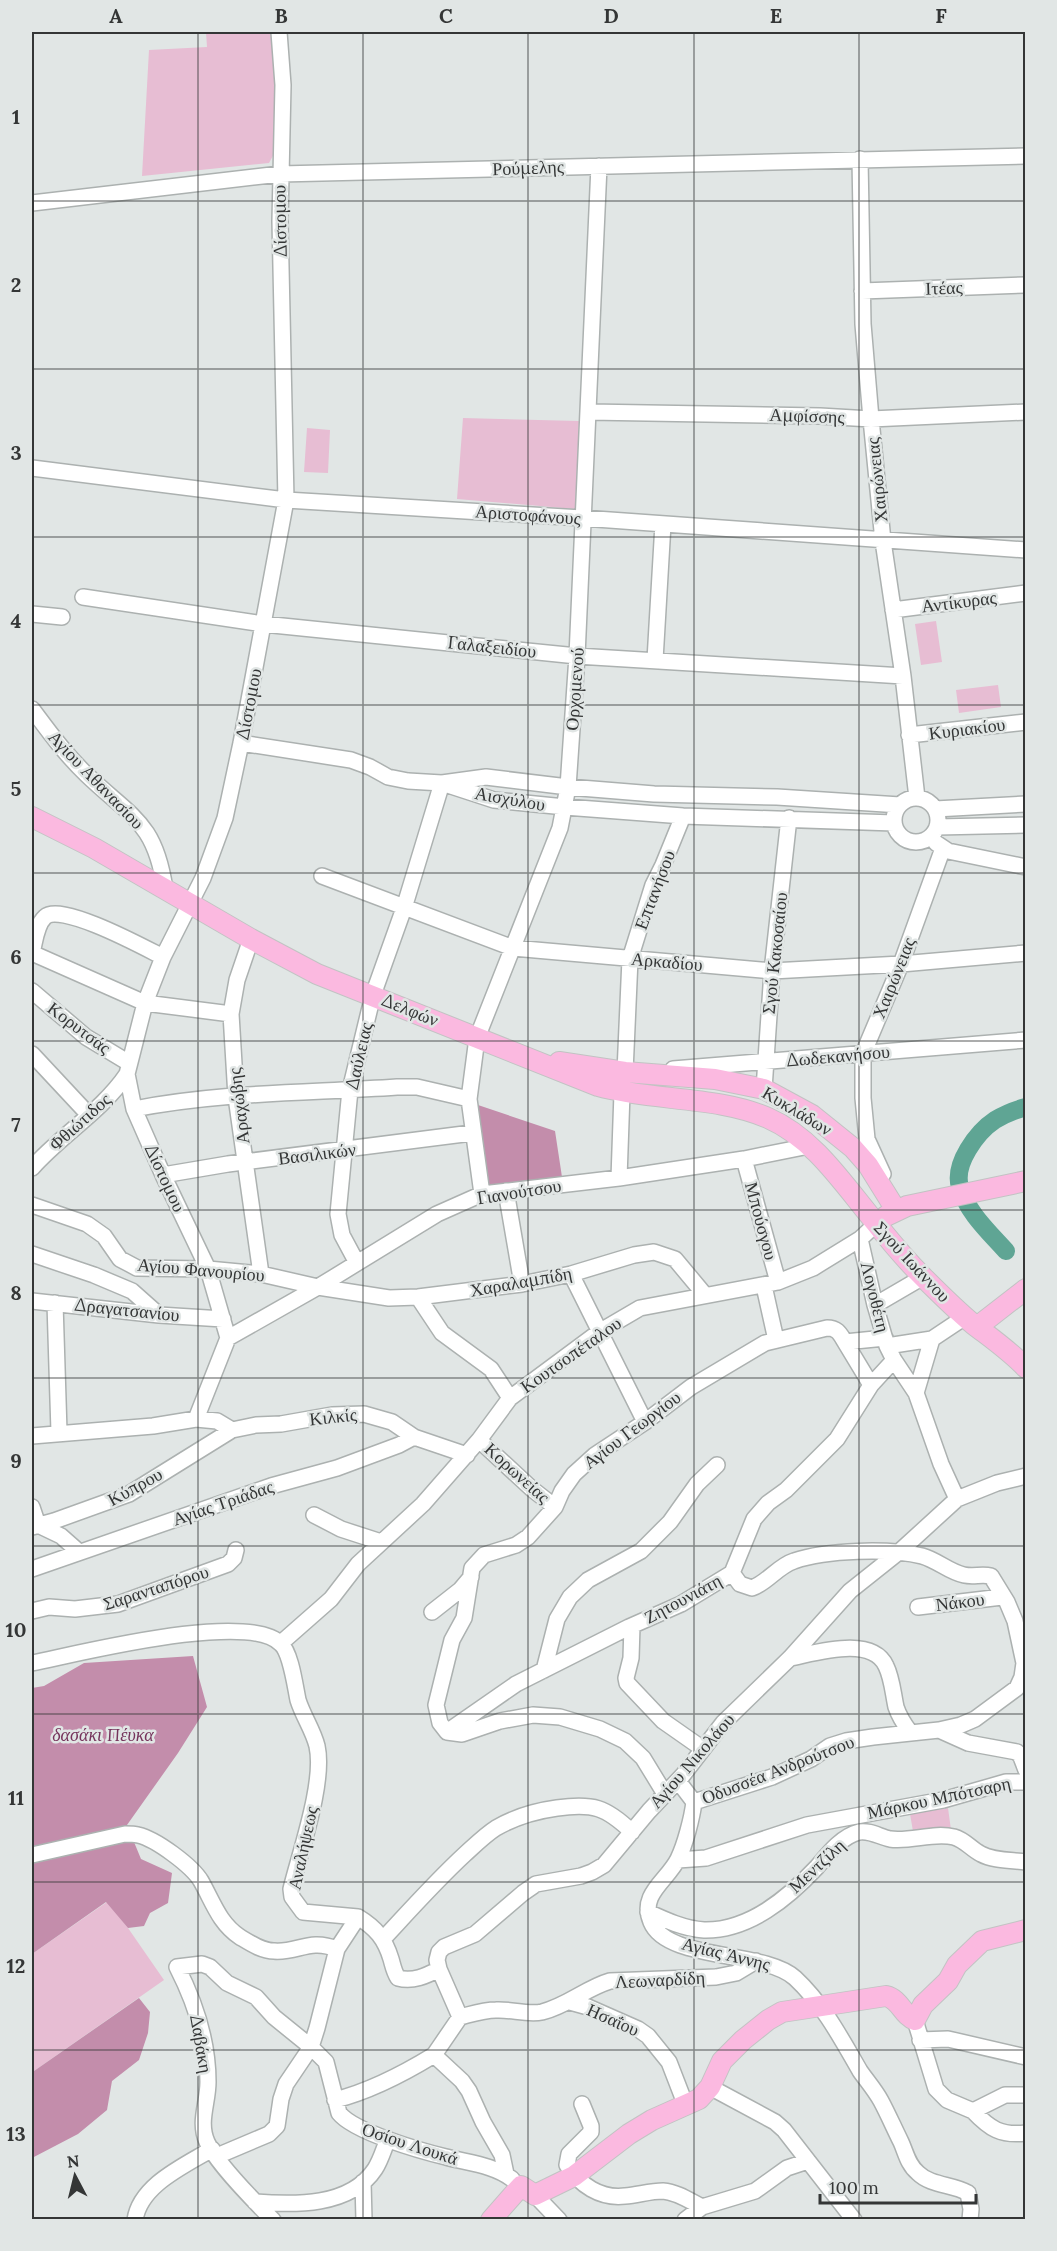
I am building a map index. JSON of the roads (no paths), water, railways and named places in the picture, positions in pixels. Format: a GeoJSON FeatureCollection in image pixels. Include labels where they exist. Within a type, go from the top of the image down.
{"type":"FeatureCollection","features":[{"type":"Feature","properties":{"kind":"main road","name":"Δελφών"},"geometry":{"type":"LineString","coordinates":[[32,817],[94,848],[251,939],[317,974],[598,1086],[622,1093],[746,1110],[769,1118],[789,1130],[808,1146]]}},
{"type":"Feature","properties":{"kind":"main road"},"geometry":{"type":"LineString","coordinates":[[530,1058],[625,1072]]}},
{"type":"Feature","properties":{"kind":"main road","name":"Κυκλάδων"},"geometry":{"type":"LineString","coordinates":[[625,1072],[715,1079],[764,1089],[860,1144],[868,1165],[901,1208]]}},
{"type":"Feature","properties":{"kind":"main road","name":"Σγού Ιωάννου"},"geometry":{"type":"LineString","coordinates":[[808,1146],[830,1167],[923,1277],[971,1322],[1026,1368]]}},
{"type":"Feature","properties":{"kind":"main road"},"geometry":{"type":"LineString","coordinates":[[876,1224],[901,1208],[1026,1181]]}},
{"type":"Feature","properties":{"kind":"main road"},"geometry":{"type":"LineString","coordinates":[[971,1322],[1026,1288]]}},
{"type":"Feature","properties":{"kind":"main road"},"geometry":{"type":"LineString","coordinates":[[491,2220],[521,2185],[574,2175],[629,2134],[652,2120],[686,2106],[706,2093],[722,2061],[743,2040],[782,2012],[886,1996],[891,1997],[908,2016],[915,2020],[923,2006],[942,1989],[957,1965],[982,1941],[1026,1930]]}},
{"type":"Feature","properties":{"kind":"street","name":"Δίστομου"},"geometry":{"type":"LineString","coordinates":[[228,1338],[208,1269],[134,1109],[128,1069],[145,1003],[163,957],[202,878],[225,818],[286,500],[280,174],[283,86],[279,32]]}},
{"type":"Feature","properties":{"kind":"street","name":"Ρούμελης"},"geometry":{"type":"LineString","coordinates":[[32,203],[280,174],[1026,156]]}},
{"type":"Feature","properties":{"kind":"street","name":"Χαιρώνειας"},"geometry":{"type":"LineString","coordinates":[[860,159],[863,324],[871,419],[883,541],[903,676],[917,798]]}},
{"type":"Feature","properties":{"kind":"street","name":"Ορχομενού"},"geometry":{"type":"LineString","coordinates":[[482,1194],[469,1099],[477,1038],[560,828],[568,787],[577,656],[599,166]]}},
{"type":"Feature","properties":{"kind":"street","name":"Ιτέας"},"geometry":{"type":"LineString","coordinates":[[862,291],[1026,285]]}},
{"type":"Feature","properties":{"kind":"street","name":"Αμφίσσης"},"geometry":{"type":"LineString","coordinates":[[588,412],[871,419],[1026,412]]}},
{"type":"Feature","properties":{"kind":"street","name":"Αριστοφάνους"},"geometry":{"type":"LineString","coordinates":[[32,468],[286,500],[582,518],[1026,550]]}},
{"type":"Feature","properties":{"kind":"street"},"geometry":{"type":"LineString","coordinates":[[655,660],[663,524]]}},
{"type":"Feature","properties":{"kind":"street","name":"Αντίκυρας"},"geometry":{"type":"LineString","coordinates":[[893,610],[1026,593]]}},
{"type":"Feature","properties":{"kind":"street","name":"Γαλαξειδίου"},"geometry":{"type":"LineString","coordinates":[[83,597],[263,624],[577,656],[903,676]]}},
{"type":"Feature","properties":{"kind":"street"},"geometry":{"type":"LineString","coordinates":[[32,614],[62,617]]}},
{"type":"Feature","properties":{"kind":"street","name":"Αγίου Αθανασίου"},"geometry":{"type":"LineString","coordinates":[[32,709],[52,739],[87,776],[140,821],[153,842],[161,863],[165,889]]}},
{"type":"Feature","properties":{"kind":"street","name":"Κυριακίου"},"geometry":{"type":"LineString","coordinates":[[909,735],[1026,722]]}},
{"type":"Feature","properties":{"kind":"street"},"geometry":{"type":"LineString","coordinates":[[241,743],[351,760],[388,777],[442,783]]}},
{"type":"Feature","properties":{"kind":"street","name":"Αισχύλου"},"geometry":{"type":"LineString","coordinates":[[442,783],[486,777],[654,794],[777,797],[900,805]]}},
{"type":"Feature","properties":{"kind":"street","name":"Αισχύλου"},"geometry":{"type":"LineString","coordinates":[[442,783],[494,800],[565,807],[683,816],[894,823]]}},
{"type":"Feature","properties":{"kind":"street","name":"Δαύλειας"},"geometry":{"type":"LineString","coordinates":[[357,1263],[338,1223],[350,1090],[373,995],[404,908],[442,783]]}},
{"type":"Feature","properties":{"kind":"street"},"geometry":{"type":"LineString","coordinates":[[930,835],[938,817],[935,809],[924,800],[917,798],[900,805],[895,813],[894,823],[898,832],[905,839],[914,842],[930,835],[1026,825]]}},
{"type":"Feature","properties":{"kind":"street"},"geometry":{"type":"LineString","coordinates":[[935,809],[1026,804]]}},
{"type":"Feature","properties":{"kind":"street","name":"Επτανήσου"},"geometry":{"type":"LineString","coordinates":[[625,1072],[630,959],[653,885],[683,816]]}},
{"type":"Feature","properties":{"kind":"street","name":"Σγού Κακοσαίου"},"geometry":{"type":"LineString","coordinates":[[764,1089],[772,971],[789,818]]}},
{"type":"Feature","properties":{"kind":"street"},"geometry":{"type":"LineString","coordinates":[[930,835],[941,854],[1026,867]]}},
{"type":"Feature","properties":{"kind":"street","name":"Χαιρώνειας"},"geometry":{"type":"LineString","coordinates":[[860,1144],[863,1054],[901,964],[941,854]]}},
{"type":"Feature","properties":{"kind":"street","name":"Αρκαδίου"},"geometry":{"type":"LineString","coordinates":[[322,876],[513,948],[772,971],[901,964],[1026,953]]}},
{"type":"Feature","properties":{"kind":"street"},"geometry":{"type":"LineString","coordinates":[[163,957],[91,924],[58,914],[50,914],[39,926],[32,952],[145,1003],[231,1014]]}},
{"type":"Feature","properties":{"kind":"street","name":"Αραχώβης"},"geometry":{"type":"LineString","coordinates":[[251,939],[237,980],[231,1014],[237,1097],[261,1274]]}},
{"type":"Feature","properties":{"kind":"street","name":"Κορυτσάς"},"geometry":{"type":"LineString","coordinates":[[32,991],[128,1069]]}},
{"type":"Feature","properties":{"kind":"street","name":"Δωδεκανήσου"},"geometry":{"type":"LineString","coordinates":[[652,1075],[663,1070],[1026,1040]]}},
{"type":"Feature","properties":{"kind":"street"},"geometry":{"type":"LineString","coordinates":[[32,1054],[88,1114]]}},
{"type":"Feature","properties":{"kind":"street","name":"Φθιώτιδος"},"geometry":{"type":"LineString","coordinates":[[32,1168],[45,1153],[116,1089],[128,1069]]}},
{"type":"Feature","properties":{"kind":"street"},"geometry":{"type":"LineString","coordinates":[[134,1109],[237,1097],[417,1087],[469,1099]]}},
{"type":"Feature","properties":{"kind":"street"},"geometry":{"type":"LineString","coordinates":[[619,1178],[622,1093]]}},
{"type":"Feature","properties":{"kind":"street","name":"Βασιλικών"},"geometry":{"type":"LineString","coordinates":[[163,1175],[472,1133]]}},
{"type":"Feature","properties":{"kind":"street","name":"Γιανούτσου"},"geometry":{"type":"LineString","coordinates":[[228,1338],[318,1287],[437,1214],[482,1194],[619,1178],[744,1159],[808,1146]]}},
{"type":"Feature","properties":{"kind":"street","name":"Μπούσγου"},"geometry":{"type":"LineString","coordinates":[[744,1159],[771,1284],[776,1340]]}},
{"type":"Feature","properties":{"kind":"street"},"geometry":{"type":"LineString","coordinates":[[506,1191],[522,1284]]}},
{"type":"Feature","properties":{"kind":"street","name":"Αγίου Φανουρίου"},"geometry":{"type":"LineString","coordinates":[[32,1205],[87,1224],[104,1236],[120,1259],[136,1268],[208,1269],[261,1274],[318,1287]]}},
{"type":"Feature","properties":{"kind":"street","name":"Κουτσοπέταλου"},"geometry":{"type":"LineString","coordinates":[[281,1643],[331,1599],[358,1564],[423,1504],[467,1455],[510,1398],[599,1332],[640,1308],[771,1284],[813,1268],[860,1239],[876,1224]]}},
{"type":"Feature","properties":{"kind":"street","name":"Λογοθέτη"},"geometry":{"type":"LineString","coordinates":[[860,1239],[886,1342],[932,1339]]}},
{"type":"Feature","properties":{"kind":"street","name":"Χαραλαμπίδη"},"geometry":{"type":"LineString","coordinates":[[318,1287],[389,1298],[418,1297],[522,1284],[571,1274],[634,1255],[654,1252],[675,1260],[705,1295]]}},
{"type":"Feature","properties":{"kind":"street"},"geometry":{"type":"LineString","coordinates":[[32,1254],[94,1275],[132,1291],[159,1315]]}},
{"type":"Feature","properties":{"kind":"street"},"geometry":{"type":"LineString","coordinates":[[571,1274],[645,1422]]}},
{"type":"Feature","properties":{"kind":"street"},"geometry":{"type":"LineString","coordinates":[[875,1305],[923,1277]]}},
{"type":"Feature","properties":{"kind":"street"},"geometry":{"type":"LineString","coordinates":[[418,1297],[442,1333],[490,1369],[510,1398]]}},
{"type":"Feature","properties":{"kind":"street","name":"Δραγατσανίου"},"geometry":{"type":"LineString","coordinates":[[32,1301],[159,1315],[223,1319]]}},
{"type":"Feature","properties":{"kind":"street"},"geometry":{"type":"LineString","coordinates":[[55,1303],[59,1432]]}},
{"type":"Feature","properties":{"kind":"street"},"geometry":{"type":"LineString","coordinates":[[916,1393],[932,1339],[971,1322]]}},
{"type":"Feature","properties":{"kind":"street","name":"Αγίου Γεωργίου"},"geometry":{"type":"LineString","coordinates":[[432,1612],[460,1590],[471,1577],[472,1568],[476,1562],[484,1555],[516,1545],[528,1537],[555,1507],[562,1491],[574,1474],[595,1455],[645,1422],[691,1387],[751,1350],[776,1340],[834,1328],[845,1342]]}},
{"type":"Feature","properties":{"kind":"street"},"geometry":{"type":"LineString","coordinates":[[196,1419],[228,1338]]}},
{"type":"Feature","properties":{"kind":"street"},"geometry":{"type":"LineString","coordinates":[[845,1342],[886,1342],[894,1360],[916,1393],[941,1464],[957,1499],[1026,1476]]}},
{"type":"Feature","properties":{"kind":"street"},"geometry":{"type":"LineString","coordinates":[[845,1342],[871,1385]]}},
{"type":"Feature","properties":{"kind":"street","name":"Ζητουνιάτη"},"geometry":{"type":"LineString","coordinates":[[447,1732],[516,1684],[681,1604],[732,1573],[754,1519],[768,1503],[802,1475],[837,1439],[871,1385],[894,1360]]}},
{"type":"Feature","properties":{"kind":"street","name":"Κιλκίς"},"geometry":{"type":"LineString","coordinates":[[232,1430],[256,1425],[364,1414],[392,1422],[414,1437],[467,1455]]}},
{"type":"Feature","properties":{"kind":"street"},"geometry":{"type":"LineString","coordinates":[[32,1436],[153,1426],[196,1419],[217,1421],[232,1430]]}},
{"type":"Feature","properties":{"kind":"street","name":"Κύπρου"},"geometry":{"type":"LineString","coordinates":[[35,1526],[129,1494],[232,1430]]}},
{"type":"Feature","properties":{"kind":"street","name":"Αγίας Τριάδας"},"geometry":{"type":"LineString","coordinates":[[32,1569],[78,1551],[271,1486],[338,1468],[414,1437]]}},
{"type":"Feature","properties":{"kind":"street","name":"Κορωνείας"},"geometry":{"type":"LineString","coordinates":[[479,1440],[555,1507]]}},
{"type":"Feature","properties":{"kind":"street"},"geometry":{"type":"LineString","coordinates":[[544,1670],[557,1619],[570,1597],[588,1580],[642,1551],[670,1522],[698,1484],[717,1465]]}},
{"type":"Feature","properties":{"kind":"street","name":"Αγίου Νικολάου"},"geometry":{"type":"LineString","coordinates":[[439,1969],[437,1960],[439,1952],[444,1947],[476,1934],[536,1884],[592,1872],[604,1865],[678,1781],[723,1723],[790,1658],[850,1591],[899,1552],[957,1499]]}},
{"type":"Feature","properties":{"kind":"street"},"geometry":{"type":"LineString","coordinates":[[32,1508],[35,1526],[61,1536],[78,1551]]}},
{"type":"Feature","properties":{"kind":"street"},"geometry":{"type":"LineString","coordinates":[[314,1515],[341,1529],[381,1542]]}},
{"type":"Feature","properties":{"kind":"street","name":"Σαρανταπόρου"},"geometry":{"type":"LineString","coordinates":[[32,1611],[49,1607],[75,1609],[118,1604],[228,1564],[234,1558],[236,1550]]}},
{"type":"Feature","properties":{"kind":"street"},"geometry":{"type":"LineString","coordinates":[[732,1573],[740,1584],[752,1588],[785,1564],[807,1557],[833,1553],[899,1552],[922,1556],[941,1563],[962,1575],[991,1576],[1007,1602],[1022,1651],[1023,1670],[1017,1688],[975,1719],[939,1730]]}},
{"type":"Feature","properties":{"kind":"street"},"geometry":{"type":"LineString","coordinates":[[471,1577],[464,1618],[452,1640],[436,1705],[440,1724],[447,1732],[462,1734],[500,1721],[533,1715],[560,1717],[600,1729],[625,1741],[643,1758],[665,1794]]}},
{"type":"Feature","properties":{"kind":"street","name":"Νάκου"},"geometry":{"type":"LineString","coordinates":[[918,1607],[1002,1597]]}},
{"type":"Feature","properties":{"kind":"street"},"geometry":{"type":"LineString","coordinates":[[632,1626],[631,1658],[627,1683],[663,1721],[703,1749]]}},
{"type":"Feature","properties":{"kind":"street"},"geometry":{"type":"LineString","coordinates":[[32,1663],[195,1632],[242,1631],[261,1634],[281,1643]]}},
{"type":"Feature","properties":{"kind":"street","name":"Αναλήψεως"},"geometry":{"type":"LineString","coordinates":[[281,1643],[288,1657],[302,1714],[313,1735],[318,1758],[317,1782],[291,1889],[292,1897],[303,1912],[358,1917]]}},
{"type":"Feature","properties":{"kind":"street"},"geometry":{"type":"LineString","coordinates":[[790,1658],[854,1648],[869,1650],[880,1656],[886,1666],[897,1707],[910,1732]]}},
{"type":"Feature","properties":{"kind":"street","name":"Οδυσσέα Ανδρούτσου"},"geometry":{"type":"LineString","coordinates":[[694,1802],[772,1777],[811,1759],[830,1746],[846,1741],[910,1732],[939,1730],[968,1743],[1017,1752],[1026,1770]]}},
{"type":"Feature","properties":{"kind":"street"},"geometry":{"type":"LineString","coordinates":[[648,1912],[648,1900],[658,1883],[678,1860],[692,1817],[694,1802],[678,1781]]}},
{"type":"Feature","properties":{"kind":"street","name":"Μάρκου Μπότσαρη"},"geometry":{"type":"LineString","coordinates":[[678,1860],[706,1858],[807,1825],[943,1800],[1006,1782],[1026,1782]]}},
{"type":"Feature","properties":{"kind":"street"},"geometry":{"type":"LineString","coordinates":[[384,1938],[422,1896],[467,1852],[494,1829],[512,1820],[534,1811],[582,1805],[600,1808],[615,1816],[632,1832]]}},
{"type":"Feature","properties":{"kind":"street","name":"Μεντζίλη"},"geometry":{"type":"LineString","coordinates":[[648,1912],[684,1926],[703,1930],[723,1929],[744,1923],[764,1912],[792,1890],[843,1840],[858,1832],[867,1832],[888,1839],[905,1840],[954,1837],[992,1859],[1026,1862]]}},
{"type":"Feature","properties":{"kind":"street"},"geometry":{"type":"LineString","coordinates":[[32,1855],[125,1834],[140,1835],[163,1847],[192,1870],[200,1880],[220,1919],[245,1940],[274,1952],[317,1944],[337,1949]]}},
{"type":"Feature","properties":{"kind":"street","name":"Αγίας Άννης"},"geometry":{"type":"LineString","coordinates":[[648,1912],[654,1928],[662,1935],[687,1946],[715,1954],[774,1965],[789,1973],[806,1988],[821,2007],[881,2101],[910,2165],[920,2175],[968,2193],[971,2209],[970,2220]]}},
{"type":"Feature","properties":{"kind":"street"},"geometry":{"type":"LineString","coordinates":[[136,2215],[145,2195],[159,2183],[214,2153],[269,2134],[277,2126],[286,2084],[311,2047],[337,1949],[358,1917],[384,1938],[398,1978],[413,1979],[427,1976],[439,1969],[460,2017],[434,2055],[405,2073],[351,2096],[335,2100]]}},
{"type":"Feature","properties":{"kind":"street","name":"Λεωναρδίδη"},"geometry":{"type":"LineString","coordinates":[[460,2017],[497,2010],[535,2013],[570,2002],[599,1984],[610,1981],[716,1977],[736,1973],[756,1961]]}},
{"type":"Feature","properties":{"kind":"street","name":"Οσίου Λουκά"},"geometry":{"type":"LineString","coordinates":[[177,1968],[202,1964],[210,1966],[227,1983],[256,1997],[273,2017],[311,2047],[326,2062],[339,2113],[344,2120],[388,2139],[443,2157],[482,2165],[521,2185]]}},
{"type":"Feature","properties":{"kind":"street","name":"Δαβάκη"},"geometry":{"type":"LineString","coordinates":[[177,1968],[193,1999],[202,2028],[207,2058],[208,2085],[203,2126],[214,2153]]}},
{"type":"Feature","properties":{"kind":"street","name":"Ησαΐου"},"geometry":{"type":"LineString","coordinates":[[570,2002],[588,2007],[638,2029],[648,2036],[669,2062],[686,2106]]}},
{"type":"Feature","properties":{"kind":"street"},"geometry":{"type":"LineString","coordinates":[[915,2020],[936,2089],[940,2095],[973,2111],[996,2130],[1006,2134],[1026,2133]]}},
{"type":"Feature","properties":{"kind":"street"},"geometry":{"type":"LineString","coordinates":[[920,2040],[948,2039],[1026,2057]]}},
{"type":"Feature","properties":{"kind":"street"},"geometry":{"type":"LineString","coordinates":[[434,2055],[469,2091],[483,2122],[521,2185],[559,2220]]}},
{"type":"Feature","properties":{"kind":"street"},"geometry":{"type":"LineString","coordinates":[[710,2087],[776,2122],[854,2220]]}},
{"type":"Feature","properties":{"kind":"street"},"geometry":{"type":"LineString","coordinates":[[973,2111],[1005,2095],[1026,2095]]}},
{"type":"Feature","properties":{"kind":"street"},"geometry":{"type":"LineString","coordinates":[[582,2104],[591,2132],[567,2156],[567,2164],[574,2175],[593,2191],[609,2196],[624,2197],[663,2192],[676,2194],[702,2207]]}},
{"type":"Feature","properties":{"kind":"street"},"geometry":{"type":"LineString","coordinates":[[255,2202],[300,2211],[347,2192],[363,2182],[375,2168],[388,2139]]}},
{"type":"Feature","properties":{"kind":"street"},"geometry":{"type":"LineString","coordinates":[[214,2153],[273,2220]]}},
{"type":"Feature","properties":{"kind":"street"},"geometry":{"type":"LineString","coordinates":[[685,2220],[702,2207],[755,2191],[787,2168],[808,2161]]}},
{"type":"Feature","properties":{"kind":"street"},"geometry":{"type":"LineString","coordinates":[[363,2182],[364,2220]]}},
{"type":"Feature","properties":{"kind":"waterway"},"geometry":{"type":"LineString","coordinates":[[1006,1251],[968,1205],[960,1187],[960,1169],[968,1149],[988,1125],[1026,1107]]}},
{"type":"Feature","properties":{"kind":"park label","name":"δασάκι Πέυκα"},"geometry":{"type":"Point","coordinates":[103,1735]}}]}
